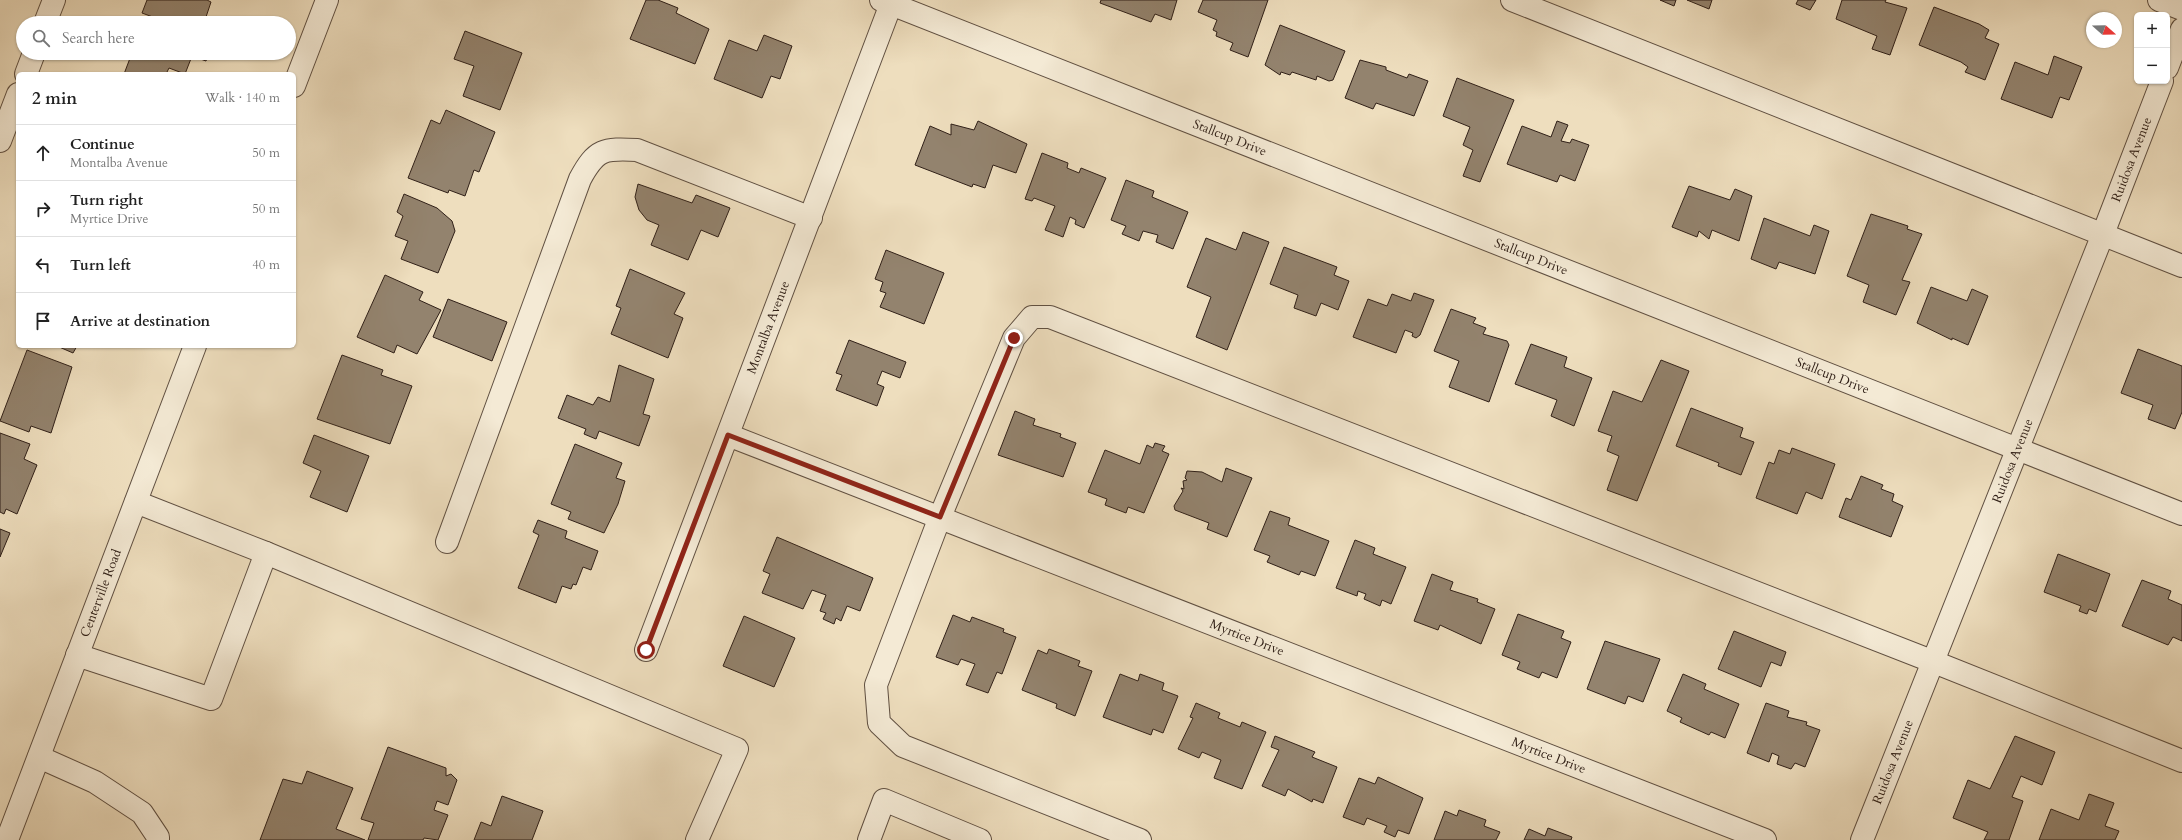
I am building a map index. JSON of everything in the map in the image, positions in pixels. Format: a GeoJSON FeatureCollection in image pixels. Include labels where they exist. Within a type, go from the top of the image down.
{"type":"FeatureCollection","features":[{"type":"Feature","properties":{"kind":"street"},"geometry":{"type":"LineString","coordinates":[[48,16],[54,0]]}},
{"type":"Feature","properties":{"kind":"street"},"geometry":{"type":"LineString","coordinates":[[296,81],[326,0]]}},
{"type":"Feature","properties":{"kind":"street"},"geometry":{"type":"LineString","coordinates":[[1512,0],[2182,266]]}},
{"type":"Feature","properties":{"kind":"street"},"geometry":{"type":"LineString","coordinates":[[2159,0],[2182,9]]}},
{"type":"Feature","properties":{"kind":"street","name":"Montalba Avenue"},"geometry":{"type":"LineString","coordinates":[[646,650],[811,218],[886,2]]}},
{"type":"Feature","properties":{"kind":"street","name":"Stallcup Drive"},"geometry":{"type":"LineString","coordinates":[[886,2],[2182,514]]}},
{"type":"Feature","properties":{"kind":"street"},"geometry":{"type":"LineString","coordinates":[[2170,60],[2182,29]]}},
{"type":"Feature","properties":{"kind":"street"},"geometry":{"type":"LineString","coordinates":[[27,72],[31,60]]}},
{"type":"Feature","properties":{"kind":"street","name":"Ruidosa Avenue"},"geometry":{"type":"LineString","coordinates":[[1862,840],[1934,662],[2161,84]]}},
{"type":"Feature","properties":{"kind":"street"},"geometry":{"type":"LineString","coordinates":[[0,142],[16,99]]}},
{"type":"Feature","properties":{"kind":"street"},"geometry":{"type":"LineString","coordinates":[[446,542],[580,179],[591,160],[611,149],[637,150],[811,218]]}},
{"type":"Feature","properties":{"kind":"street"},"geometry":{"type":"LineString","coordinates":[[1140,840],[903,746],[879,723],[876,685],[940,517],[1014,338],[1032,317],[1050,317],[1934,662],[2182,761]]}},
{"type":"Feature","properties":{"kind":"street","name":"Centerville Road"},"geometry":{"type":"LineString","coordinates":[[7,840],[194,348]]}},
{"type":"Feature","properties":{"kind":"street","name":"Myrtice Drive"},"geometry":{"type":"LineString","coordinates":[[728,435],[1765,840]]}},
{"type":"Feature","properties":{"kind":"street"},"geometry":{"type":"LineString","coordinates":[[136,502],[266,553],[737,749],[697,840]]}},
{"type":"Feature","properties":{"kind":"street"},"geometry":{"type":"LineString","coordinates":[[77,655],[211,699],[266,553]]}},
{"type":"Feature","properties":{"kind":"street"},"geometry":{"type":"LineString","coordinates":[[39,756],[95,782],[142,812],[158,837],[158,840]]}},
{"type":"Feature","properties":{"kind":"street"},"geometry":{"type":"LineString","coordinates":[[869,840],[884,800],[980,840]]}},
{"type":"Feature","properties":{"kind":"building"},"geometry":{"type":"Polygon","coordinates":[[[147,0],[207,0],[211,2],[206,16],[150,16],[142,13],[147,0]]]}},
{"type":"Feature","properties":{"kind":"building"},"geometry":{"type":"Polygon","coordinates":[[[646,0],[658,0],[678,8],[676,13],[709,29],[695,64],[630,39],[646,0]]]}},
{"type":"Feature","properties":{"kind":"building"},"geometry":{"type":"Polygon","coordinates":[[[1101,0],[1177,0],[1171,20],[1155,14],[1151,22],[1100,3],[1101,0]]]}},
{"type":"Feature","properties":{"kind":"building"},"geometry":{"type":"Polygon","coordinates":[[[1203,0],[1268,0],[1248,57],[1230,50],[1233,43],[1216,36],[1217,32],[1213,30],[1217,20],[1198,12],[1203,0]]]}},
{"type":"Feature","properties":{"kind":"building"},"geometry":{"type":"Polygon","coordinates":[[[1660,0],[1676,0],[1674,6],[1660,0]]]}},
{"type":"Feature","properties":{"kind":"building"},"geometry":{"type":"Polygon","coordinates":[[[1687,0],[1712,0],[1709,9],[1687,0]]]}},
{"type":"Feature","properties":{"kind":"building"},"geometry":{"type":"Polygon","coordinates":[[[1798,0],[1816,0],[1810,10],[1796,4],[1798,0]]]}},
{"type":"Feature","properties":{"kind":"building"},"geometry":{"type":"Polygon","coordinates":[[[1842,0],[1886,0],[1885,2],[1907,8],[1890,55],[1872,49],[1877,36],[1836,19],[1842,0]]]}},
{"type":"Feature","properties":{"kind":"building"},"geometry":{"type":"Polygon","coordinates":[[[1934,7],[1979,24],[1989,30],[1985,38],[1999,44],[1985,80],[1965,72],[1968,67],[1961,62],[1919,45],[1934,7]]]}},
{"type":"Feature","properties":{"kind":"building"},"geometry":{"type":"Polygon","coordinates":[[[1280,25],[1345,51],[1333,80],[1329,81],[1317,76],[1316,80],[1292,72],[1290,75],[1281,72],[1280,75],[1265,65],[1280,25]]]}},
{"type":"Feature","properties":{"kind":"building"},"geometry":{"type":"Polygon","coordinates":[[[465,31],[522,53],[500,110],[463,96],[474,66],[454,59],[465,31]]]}},
{"type":"Feature","properties":{"kind":"building"},"geometry":{"type":"Polygon","coordinates":[[[764,35],[792,46],[780,79],[771,76],[762,98],[714,79],[729,40],[757,51],[764,35]]]}},
{"type":"Feature","properties":{"kind":"building"},"geometry":{"type":"Polygon","coordinates":[[[2054,56],[2082,67],[2069,100],[2060,97],[2052,118],[2001,99],[2015,62],[2048,75],[2054,56]]]}},
{"type":"Feature","properties":{"kind":"building"},"geometry":{"type":"Polygon","coordinates":[[[129,60],[190,60],[186,72],[180,72],[169,68],[167,72],[125,72],[129,60]]]}},
{"type":"Feature","properties":{"kind":"building"},"geometry":{"type":"Polygon","coordinates":[[[1360,60],[1386,67],[1386,70],[1407,78],[1409,74],[1428,81],[1414,116],[1376,103],[1373,109],[1345,98],[1360,60]]]}},
{"type":"Feature","properties":{"kind":"building"},"geometry":{"type":"Polygon","coordinates":[[[1457,78],[1514,100],[1480,182],[1463,176],[1473,150],[1463,145],[1470,127],[1443,116],[1457,78]]]}},
{"type":"Feature","properties":{"kind":"building"},"geometry":{"type":"Polygon","coordinates":[[[446,110],[495,132],[479,172],[474,170],[465,196],[449,190],[448,193],[408,178],[431,120],[440,124],[446,110]]]}},
{"type":"Feature","properties":{"kind":"building"},"geometry":{"type":"Polygon","coordinates":[[[978,121],[1027,144],[1016,173],[993,165],[985,188],[973,184],[972,187],[915,165],[930,126],[951,135],[951,124],[974,130],[978,121]]]}},
{"type":"Feature","properties":{"kind":"building"},"geometry":{"type":"Polygon","coordinates":[[[1557,121],[1568,125],[1561,141],[1570,143],[1572,139],[1589,145],[1575,181],[1560,175],[1557,182],[1507,164],[1522,126],[1551,137],[1557,121]]]}},
{"type":"Feature","properties":{"kind":"building"},"geometry":{"type":"Polygon","coordinates":[[[1042,153],[1068,163],[1067,168],[1079,173],[1081,168],[1106,178],[1084,228],[1075,224],[1076,220],[1070,217],[1063,237],[1045,230],[1055,206],[1034,198],[1032,201],[1025,199],[1042,153]]]}},
{"type":"Feature","properties":{"kind":"building"},"geometry":{"type":"Polygon","coordinates":[[[1126,180],[1154,191],[1152,197],[1188,212],[1173,249],[1156,242],[1158,235],[1143,231],[1139,241],[1122,234],[1126,226],[1111,220],[1126,180]]]}},
{"type":"Feature","properties":{"kind":"building"},"geometry":{"type":"Polygon","coordinates":[[[638,184],[692,203],[696,195],[730,208],[718,237],[701,230],[688,260],[651,245],[659,225],[647,220],[639,210],[635,197],[638,184]]]}},
{"type":"Feature","properties":{"kind":"building"},"geometry":{"type":"Polygon","coordinates":[[[1689,186],[1730,200],[1735,189],[1752,196],[1739,241],[1712,230],[1709,239],[1699,231],[1697,237],[1672,227],[1689,186]]]}},
{"type":"Feature","properties":{"kind":"building"},"geometry":{"type":"Polygon","coordinates":[[[404,194],[437,208],[452,221],[455,231],[438,273],[401,259],[408,241],[395,236],[403,216],[397,212],[404,194]]]}},
{"type":"Feature","properties":{"kind":"building"},"geometry":{"type":"Polygon","coordinates":[[[1871,214],[1908,226],[1907,229],[1922,234],[1902,280],[1910,282],[1896,315],[1863,302],[1869,285],[1847,276],[1871,214]]]}},
{"type":"Feature","properties":{"kind":"building"},"geometry":{"type":"Polygon","coordinates":[[[1764,218],[1810,236],[1814,225],[1829,231],[1815,274],[1779,262],[1776,269],[1751,259],[1764,218]]]}},
{"type":"Feature","properties":{"kind":"building"},"geometry":{"type":"Polygon","coordinates":[[[1243,232],[1269,242],[1227,350],[1196,337],[1211,297],[1187,287],[1206,238],[1236,250],[1243,232]]]}},
{"type":"Feature","properties":{"kind":"building"},"geometry":{"type":"Polygon","coordinates":[[[1284,247],[1337,267],[1334,275],[1349,281],[1338,310],[1321,303],[1316,316],[1294,308],[1298,295],[1270,284],[1284,247]]]}},
{"type":"Feature","properties":{"kind":"building"},"geometry":{"type":"Polygon","coordinates":[[[886,250],[944,273],[924,324],[880,307],[886,293],[880,291],[883,282],[875,279],[886,250]]]}},
{"type":"Feature","properties":{"kind":"building"},"geometry":{"type":"Polygon","coordinates":[[[630,269],[685,293],[674,314],[683,318],[668,358],[611,334],[621,308],[616,306],[630,269]]]}},
{"type":"Feature","properties":{"kind":"building"},"geometry":{"type":"Polygon","coordinates":[[[385,275],[423,292],[419,300],[441,310],[417,354],[397,345],[394,353],[357,337],[385,275]]]}},
{"type":"Feature","properties":{"kind":"building"},"geometry":{"type":"Polygon","coordinates":[[[1931,287],[1967,301],[1972,289],[1988,296],[1968,345],[1952,338],[1952,340],[1917,323],[1931,287]]]}},
{"type":"Feature","properties":{"kind":"building"},"geometry":{"type":"Polygon","coordinates":[[[1414,293],[1434,300],[1420,335],[1416,338],[1412,336],[1413,333],[1405,330],[1396,353],[1353,337],[1368,299],[1387,306],[1392,294],[1411,301],[1414,293]]]}},
{"type":"Feature","properties":{"kind":"building"},"geometry":{"type":"Polygon","coordinates":[[[448,299],[507,322],[492,361],[433,337],[448,299]]]}},
{"type":"Feature","properties":{"kind":"building"},"geometry":{"type":"Polygon","coordinates":[[[1451,309],[1476,318],[1473,323],[1486,328],[1483,334],[1507,341],[1509,345],[1489,402],[1449,387],[1459,361],[1434,351],[1451,309]]]}},
{"type":"Feature","properties":{"kind":"building"},"geometry":{"type":"Polygon","coordinates":[[[849,340],[906,362],[900,378],[882,371],[877,384],[884,387],[877,406],[836,390],[842,375],[836,373],[849,340]]]}},
{"type":"Feature","properties":{"kind":"building"},"geometry":{"type":"Polygon","coordinates":[[[1531,344],[1567,357],[1564,367],[1592,378],[1574,426],[1551,416],[1557,400],[1515,384],[1531,344]]]}},
{"type":"Feature","properties":{"kind":"building"},"geometry":{"type":"Polygon","coordinates":[[[62,348],[76,348],[73,353],[62,348]]]}},
{"type":"Feature","properties":{"kind":"building"},"geometry":{"type":"Polygon","coordinates":[[[2138,349],[2182,366],[2182,412],[2175,429],[2148,419],[2153,405],[2121,393],[2138,349]]]}},
{"type":"Feature","properties":{"kind":"building"},"geometry":{"type":"Polygon","coordinates":[[[27,350],[72,367],[51,433],[31,426],[29,432],[0,421],[27,350]]]}},
{"type":"Feature","properties":{"kind":"building"},"geometry":{"type":"Polygon","coordinates":[[[342,355],[383,370],[381,375],[412,386],[390,444],[317,419],[342,355]]]}},
{"type":"Feature","properties":{"kind":"building"},"geometry":{"type":"Polygon","coordinates":[[[1661,360],[1689,371],[1637,501],[1607,490],[1619,456],[1607,451],[1612,436],[1598,431],[1613,391],[1642,402],[1661,360]]]}},
{"type":"Feature","properties":{"kind":"building"},"geometry":{"type":"Polygon","coordinates":[[[619,365],[654,379],[643,414],[650,416],[639,446],[599,431],[596,439],[584,434],[586,429],[558,418],[567,395],[593,405],[598,397],[610,402],[619,365]]]}},
{"type":"Feature","properties":{"kind":"building"},"geometry":{"type":"Polygon","coordinates":[[[1691,408],[1743,428],[1740,437],[1754,442],[1741,475],[1718,466],[1719,463],[1676,446],[1691,408]]]}},
{"type":"Feature","properties":{"kind":"building"},"geometry":{"type":"Polygon","coordinates":[[[1015,411],[1035,419],[1033,425],[1061,434],[1060,437],[1076,443],[1063,477],[998,455],[1015,411]]]}},
{"type":"Feature","properties":{"kind":"building"},"geometry":{"type":"Polygon","coordinates":[[[0,433],[30,444],[24,459],[37,465],[17,514],[6,509],[4,514],[0,512],[0,433]]]}},
{"type":"Feature","properties":{"kind":"building"},"geometry":{"type":"Polygon","coordinates":[[[314,435],[369,456],[347,512],[310,497],[321,471],[303,463],[314,435]]]}},
{"type":"Feature","properties":{"kind":"building"},"geometry":{"type":"Polygon","coordinates":[[[1155,443],[1165,446],[1162,451],[1169,454],[1144,513],[1128,507],[1126,513],[1105,505],[1107,499],[1088,492],[1105,450],[1140,464],[1147,445],[1153,448],[1155,443]]]}},
{"type":"Feature","properties":{"kind":"building"},"geometry":{"type":"Polygon","coordinates":[[[575,444],[622,463],[616,478],[625,481],[618,504],[604,533],[568,519],[571,512],[551,504],[575,444]]]}},
{"type":"Feature","properties":{"kind":"building"},"geometry":{"type":"Polygon","coordinates":[[[1792,448],[1835,464],[1822,499],[1806,492],[1797,514],[1756,498],[1769,462],[1774,464],[1779,450],[1790,454],[1792,448]]]}},
{"type":"Feature","properties":{"kind":"building"},"geometry":{"type":"Polygon","coordinates":[[[1226,468],[1252,478],[1227,537],[1207,529],[1209,523],[1175,510],[1174,506],[1183,491],[1181,488],[1184,489],[1183,481],[1187,480],[1185,478],[1187,471],[1202,472],[1222,482],[1226,468]]]}},
{"type":"Feature","properties":{"kind":"building"},"geometry":{"type":"Polygon","coordinates":[[[1861,476],[1883,485],[1881,489],[1894,494],[1892,501],[1903,506],[1891,537],[1839,517],[1846,498],[1851,500],[1861,476]]]}},
{"type":"Feature","properties":{"kind":"building"},"geometry":{"type":"Polygon","coordinates":[[[1270,511],[1290,518],[1288,525],[1329,541],[1315,576],[1301,571],[1299,575],[1267,562],[1270,556],[1254,550],[1270,511]]]}},
{"type":"Feature","properties":{"kind":"building"},"geometry":{"type":"Polygon","coordinates":[[[538,520],[567,531],[565,538],[598,551],[591,570],[583,567],[576,585],[573,584],[571,589],[562,586],[556,603],[518,588],[539,535],[533,532],[538,520]]]}},
{"type":"Feature","properties":{"kind":"building"},"geometry":{"type":"Polygon","coordinates":[[[0,529],[10,533],[0,557],[0,529]]]}},
{"type":"Feature","properties":{"kind":"building"},"geometry":{"type":"Polygon","coordinates":[[[777,537],[873,578],[860,611],[847,606],[841,621],[836,618],[834,624],[823,619],[826,613],[820,611],[826,595],[812,590],[803,609],[762,593],[770,574],[763,571],[777,537]]]}},
{"type":"Feature","properties":{"kind":"building"},"geometry":{"type":"Polygon","coordinates":[[[1355,540],[1375,548],[1373,554],[1406,567],[1391,604],[1382,600],[1380,606],[1364,599],[1366,594],[1358,591],[1357,596],[1336,588],[1355,540]]]}},
{"type":"Feature","properties":{"kind":"building"},"geometry":{"type":"Polygon","coordinates":[[[2058,554],[2110,574],[2096,612],[2089,609],[2087,614],[2079,611],[2081,606],[2044,592],[2058,554]]]}},
{"type":"Feature","properties":{"kind":"building"},"geometry":{"type":"Polygon","coordinates":[[[1432,574],[1453,582],[1450,590],[1478,599],[1477,602],[1495,609],[1481,644],[1440,625],[1438,630],[1414,621],[1432,574]]]}},
{"type":"Feature","properties":{"kind":"building"},"geometry":{"type":"Polygon","coordinates":[[[2142,580],[2171,591],[2168,599],[2182,605],[2182,641],[2173,637],[2168,645],[2122,626],[2142,580]]]}},
{"type":"Feature","properties":{"kind":"building"},"geometry":{"type":"Polygon","coordinates":[[[1518,614],[1564,631],[1561,638],[1571,642],[1557,678],[1542,672],[1539,678],[1517,669],[1520,662],[1502,655],[1518,614]]]}},
{"type":"Feature","properties":{"kind":"building"},"geometry":{"type":"Polygon","coordinates":[[[953,615],[970,622],[972,617],[1004,629],[1003,632],[1016,637],[1002,674],[997,672],[988,693],[966,685],[975,664],[961,659],[958,665],[936,657],[953,615]]]}},
{"type":"Feature","properties":{"kind":"building"},"geometry":{"type":"Polygon","coordinates":[[[744,616],[795,638],[774,687],[723,666],[744,616]]]}},
{"type":"Feature","properties":{"kind":"building"},"geometry":{"type":"Polygon","coordinates":[[[1734,631],[1786,652],[1781,666],[1771,662],[1761,687],[1718,669],[1734,631]]]}},
{"type":"Feature","properties":{"kind":"building"},"geometry":{"type":"Polygon","coordinates":[[[1605,641],[1660,659],[1643,702],[1628,696],[1625,704],[1587,689],[1605,641]]]}},
{"type":"Feature","properties":{"kind":"building"},"geometry":{"type":"Polygon","coordinates":[[[1049,649],[1080,661],[1078,666],[1092,671],[1075,716],[1056,708],[1057,704],[1022,690],[1038,650],[1047,654],[1049,649]]]}},
{"type":"Feature","properties":{"kind":"building"},"geometry":{"type":"Polygon","coordinates":[[[1120,674],[1138,681],[1140,674],[1164,683],[1162,690],[1178,696],[1163,733],[1153,729],[1151,735],[1103,717],[1120,674]]]}},
{"type":"Feature","properties":{"kind":"building"},"geometry":{"type":"Polygon","coordinates":[[[1683,674],[1706,684],[1704,689],[1739,704],[1725,738],[1711,732],[1709,735],[1680,722],[1682,718],[1667,711],[1683,674]]]}},
{"type":"Feature","properties":{"kind":"building"},"geometry":{"type":"Polygon","coordinates":[[[1196,703],[1220,713],[1218,718],[1240,727],[1242,722],[1266,732],[1242,789],[1214,778],[1221,760],[1202,752],[1199,758],[1178,749],[1193,718],[1190,717],[1196,703]]]}},
{"type":"Feature","properties":{"kind":"building"},"geometry":{"type":"Polygon","coordinates":[[[1766,703],[1789,711],[1787,717],[1807,722],[1806,725],[1820,730],[1805,767],[1795,763],[1791,769],[1777,764],[1779,756],[1772,753],[1769,762],[1747,753],[1766,703]]]}},
{"type":"Feature","properties":{"kind":"building"},"geometry":{"type":"Polygon","coordinates":[[[1275,736],[1315,752],[1312,757],[1337,767],[1323,803],[1313,799],[1312,802],[1288,789],[1285,796],[1262,786],[1279,750],[1271,747],[1275,736]]]}},
{"type":"Feature","properties":{"kind":"building"},"geometry":{"type":"Polygon","coordinates":[[[2015,736],[2055,752],[2042,785],[2021,776],[2012,797],[2023,801],[2009,840],[1984,840],[1988,832],[1953,818],[1968,780],[1990,789],[2015,736]]]}},
{"type":"Feature","properties":{"kind":"building"},"geometry":{"type":"Polygon","coordinates":[[[388,747],[446,768],[446,776],[451,774],[457,780],[448,805],[437,801],[434,810],[448,815],[438,840],[424,838],[423,840],[368,840],[374,823],[361,819],[388,747]]]}},
{"type":"Feature","properties":{"kind":"building"},"geometry":{"type":"Polygon","coordinates":[[[307,771],[353,788],[336,829],[365,840],[260,840],[283,779],[302,784],[307,771]]]}},
{"type":"Feature","properties":{"kind":"building"},"geometry":{"type":"Polygon","coordinates":[[[1378,777],[1423,798],[1409,834],[1398,830],[1395,837],[1384,832],[1387,826],[1367,818],[1364,825],[1343,817],[1359,778],[1375,784],[1378,777]]]}},
{"type":"Feature","properties":{"kind":"building"},"geometry":{"type":"Polygon","coordinates":[[[2089,794],[2114,803],[2105,826],[2119,831],[2115,840],[2039,840],[2051,809],[2079,820],[2089,794]]]}},
{"type":"Feature","properties":{"kind":"building"},"geometry":{"type":"Polygon","coordinates":[[[502,796],[543,811],[532,840],[474,840],[481,822],[491,826],[502,796]]]}},
{"type":"Feature","properties":{"kind":"building"},"geometry":{"type":"Polygon","coordinates":[[[1459,810],[1486,820],[1484,826],[1500,832],[1496,840],[1434,840],[1445,811],[1457,816],[1459,810]]]}},
{"type":"Feature","properties":{"kind":"building"},"geometry":{"type":"Polygon","coordinates":[[[1548,828],[1572,837],[1571,840],[1524,840],[1529,829],[1545,836],[1548,828]]]}},
{"type":"Feature","properties":{"kind":"route"},"geometry":{"type":"LineString","coordinates":[[646,650],[728,435],[940,517],[1014,338]]}}]}
